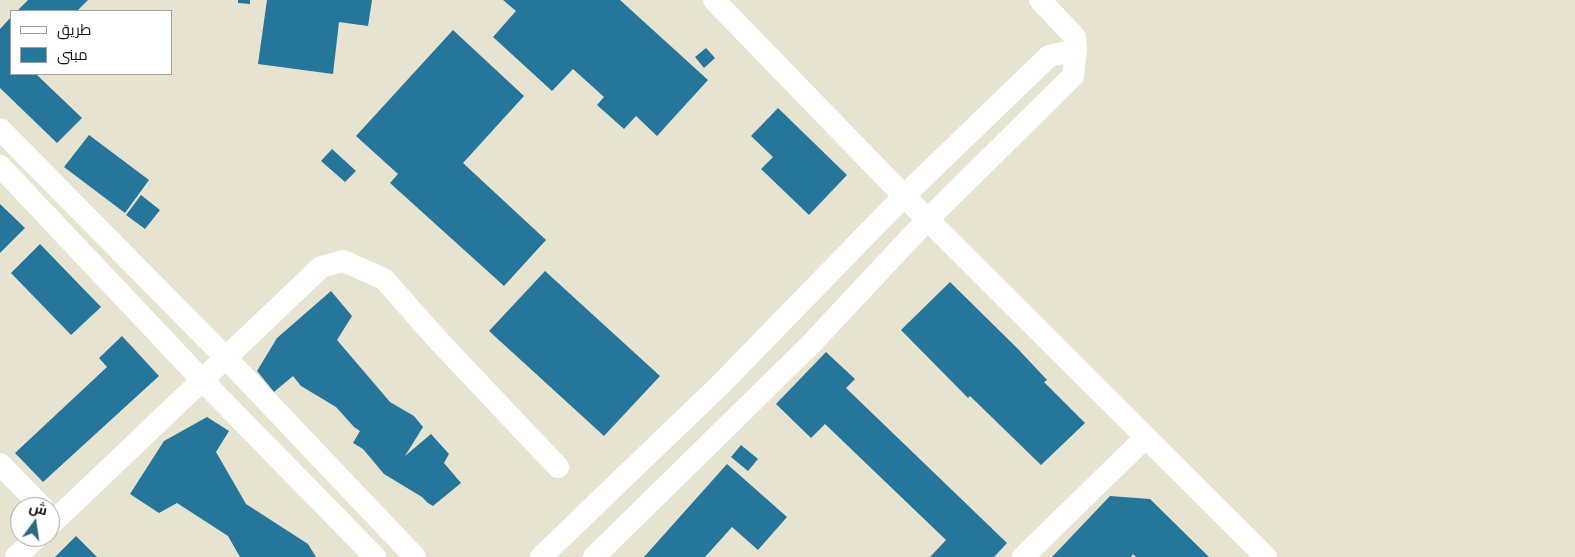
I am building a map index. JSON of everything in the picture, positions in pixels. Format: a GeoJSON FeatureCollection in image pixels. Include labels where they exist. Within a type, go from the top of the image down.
{"type":"FeatureCollection","features":[{"type":"Feature","properties":{"kind":"street"},"geometry":{"type":"LineString","coordinates":[[714,0],[904,196],[1266,557]]}},
{"type":"Feature","properties":{"kind":"street"},"geometry":{"type":"LineString","coordinates":[[594,557],[810,345],[928,220],[1073,76],[1076,50],[1074,37],[1040,0]]}},
{"type":"Feature","properties":{"kind":"street"},"geometry":{"type":"LineString","coordinates":[[541,557],[720,385],[904,196],[1049,56],[1076,50]]}},
{"type":"Feature","properties":{"kind":"street"},"geometry":{"type":"LineString","coordinates":[[0,129],[226,358],[415,557]]}},
{"type":"Feature","properties":{"kind":"street"},"geometry":{"type":"LineString","coordinates":[[0,166],[202,380],[375,557]]}},
{"type":"Feature","properties":{"kind":"street"},"geometry":{"type":"LineString","coordinates":[[60,507],[226,358],[321,267],[343,261],[384,279],[436,338],[558,467]]}},
{"type":"Feature","properties":{"kind":"street"},"geometry":{"type":"LineString","coordinates":[[1023,557],[1145,438]]}},
{"type":"Feature","properties":{"kind":"street"},"geometry":{"type":"LineString","coordinates":[[0,464],[31,497]]}},
{"type":"Feature","properties":{"kind":"street"},"geometry":{"type":"LineString","coordinates":[[16,557],[27,547]]}},
{"type":"Feature","properties":{"kind":"building"},"geometry":{"type":"Polygon","coordinates":[[[28,0],[88,0],[78,10],[18,10],[28,0]]]}},
{"type":"Feature","properties":{"kind":"building"},"geometry":{"type":"Polygon","coordinates":[[[238,0],[250,0],[250,4],[238,3],[238,0]]]}},
{"type":"Feature","properties":{"kind":"building"},"geometry":{"type":"Polygon","coordinates":[[[267,0],[372,0],[368,26],[339,22],[333,74],[258,64],[267,0]]]}},
{"type":"Feature","properties":{"kind":"building"},"geometry":{"type":"Polygon","coordinates":[[[503,0],[620,0],[708,80],[657,136],[636,116],[624,129],[597,105],[604,97],[573,69],[552,91],[493,37],[516,11],[503,0]]]}},
{"type":"Feature","properties":{"kind":"building"},"geometry":{"type":"Polygon","coordinates":[[[10,18],[10,75],[37,75],[82,118],[57,143],[0,88],[0,29],[10,18]]]}},
{"type":"Feature","properties":{"kind":"building"},"geometry":{"type":"Polygon","coordinates":[[[453,30],[524,96],[463,163],[546,240],[504,286],[390,183],[398,174],[356,136],[453,30]]]}},
{"type":"Feature","properties":{"kind":"building"},"geometry":{"type":"Polygon","coordinates":[[[706,48],[715,58],[704,68],[695,57],[706,48]]]}},
{"type":"Feature","properties":{"kind":"building"},"geometry":{"type":"Polygon","coordinates":[[[778,108],[847,175],[809,215],[761,169],[773,157],[751,136],[778,108]]]}},
{"type":"Feature","properties":{"kind":"building"},"geometry":{"type":"Polygon","coordinates":[[[89,135],[149,180],[125,213],[64,167],[89,135]]]}},
{"type":"Feature","properties":{"kind":"building"},"geometry":{"type":"Polygon","coordinates":[[[332,149],[356,171],[345,182],[321,161],[332,149]]]}},
{"type":"Feature","properties":{"kind":"building"},"geometry":{"type":"Polygon","coordinates":[[[141,195],[160,210],[145,229],[126,215],[141,195]]]}},
{"type":"Feature","properties":{"kind":"building"},"geometry":{"type":"Polygon","coordinates":[[[0,204],[25,228],[0,253],[0,204]]]}},
{"type":"Feature","properties":{"kind":"building"},"geometry":{"type":"Polygon","coordinates":[[[40,244],[101,307],[71,335],[11,273],[40,244]]]}},
{"type":"Feature","properties":{"kind":"building"},"geometry":{"type":"Polygon","coordinates":[[[545,271],[660,376],[604,436],[489,331],[545,271]]]}},
{"type":"Feature","properties":{"kind":"building"},"geometry":{"type":"Polygon","coordinates":[[[950,282],[1018,349],[1047,380],[1044,382],[1085,423],[1041,465],[970,396],[968,398],[901,330],[950,282]]]}},
{"type":"Feature","properties":{"kind":"building"},"geometry":{"type":"Polygon","coordinates":[[[331,291],[352,316],[337,340],[390,402],[414,416],[423,427],[405,456],[431,434],[449,454],[444,463],[461,483],[433,506],[422,497],[384,474],[363,449],[353,443],[360,431],[336,407],[301,386],[293,376],[274,392],[257,371],[277,338],[331,291]]]}},
{"type":"Feature","properties":{"kind":"building"},"geometry":{"type":"Polygon","coordinates":[[[122,336],[159,376],[43,482],[15,453],[107,367],[99,358],[122,336]]]}},
{"type":"Feature","properties":{"kind":"building"},"geometry":{"type":"Polygon","coordinates":[[[826,352],[855,379],[846,388],[1007,543],[994,557],[930,557],[946,540],[825,424],[811,438],[776,404],[826,352]]]}},
{"type":"Feature","properties":{"kind":"building"},"geometry":{"type":"Polygon","coordinates":[[[207,417],[229,431],[216,452],[246,504],[308,544],[316,557],[240,557],[228,536],[177,503],[159,513],[130,494],[164,441],[207,417]]]}},
{"type":"Feature","properties":{"kind":"building"},"geometry":{"type":"Polygon","coordinates":[[[741,445],[758,459],[748,471],[731,457],[741,445]]]}},
{"type":"Feature","properties":{"kind":"building"},"geometry":{"type":"Polygon","coordinates":[[[727,464],[787,517],[758,550],[732,527],[705,557],[644,557],[727,464]]]}},
{"type":"Feature","properties":{"kind":"building"},"geometry":{"type":"Polygon","coordinates":[[[1110,496],[1150,499],[1209,557],[1136,557],[1133,554],[1131,557],[1052,557],[1110,496]]]}},
{"type":"Feature","properties":{"kind":"building"},"geometry":{"type":"Polygon","coordinates":[[[76,536],[97,557],[55,557],[76,536]]]}}]}
